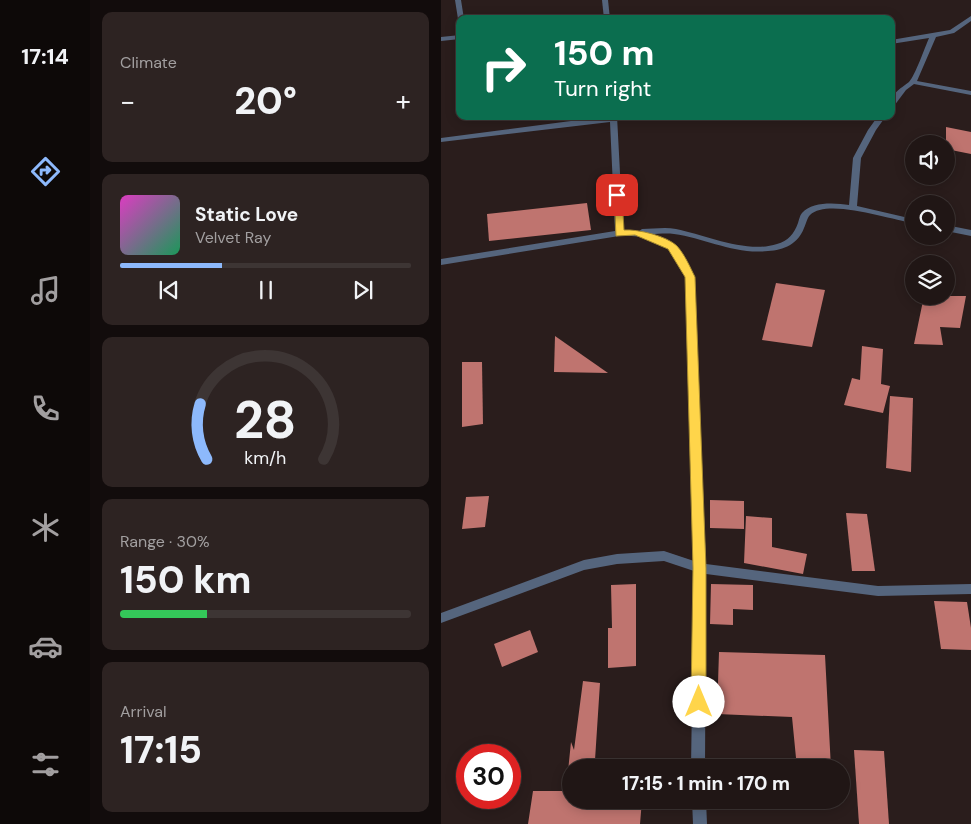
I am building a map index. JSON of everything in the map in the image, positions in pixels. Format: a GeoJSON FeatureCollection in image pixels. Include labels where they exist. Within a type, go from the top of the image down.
{"type":"FeatureCollection","features":[{"type":"Feature","properties":{"kind":"street"},"geometry":{"type":"LineString","coordinates":[[458,0],[460,15]]}},
{"type":"Feature","properties":{"kind":"street"},"geometry":{"type":"LineString","coordinates":[[605,0],[607,15]]}},
{"type":"Feature","properties":{"kind":"street"},"geometry":{"type":"LineString","coordinates":[[895,41],[959,30],[971,18]]}},
{"type":"Feature","properties":{"kind":"street"},"geometry":{"type":"LineString","coordinates":[[895,99],[903,88],[913,82],[933,36]]}},
{"type":"Feature","properties":{"kind":"street"},"geometry":{"type":"LineString","coordinates":[[441,39],[456,37]]}},
{"type":"Feature","properties":{"kind":"street"},"geometry":{"type":"LineString","coordinates":[[913,82],[971,93]]}},
{"type":"Feature","properties":{"kind":"street"},"geometry":{"type":"LineString","coordinates":[[441,140],[597,120]]}},
{"type":"Feature","properties":{"kind":"street"},"geometry":{"type":"LineString","coordinates":[[613,120],[619,233]]}},
{"type":"Feature","properties":{"kind":"street"},"geometry":{"type":"LineString","coordinates":[[853,208],[857,158],[871,130],[879,120]]}},
{"type":"Feature","properties":{"kind":"street"},"geometry":{"type":"LineString","coordinates":[[441,262],[619,233],[637,232],[675,231],[723,243],[771,249],[793,240],[808,211],[832,205],[905,219]]}},
{"type":"Feature","properties":{"kind":"street"},"geometry":{"type":"LineString","coordinates":[[955,230],[971,233]]}},
{"type":"Feature","properties":{"kind":"street"},"geometry":{"type":"LineString","coordinates":[[637,232],[672,247],[683,261],[690,277],[700,568],[698,759]]}},
{"type":"Feature","properties":{"kind":"street"},"geometry":{"type":"LineString","coordinates":[[441,618],[584,565],[617,559],[664,556],[700,568],[878,591],[971,589]]}},
{"type":"Feature","properties":{"kind":"street"},"geometry":{"type":"LineString","coordinates":[[699,809],[700,824]]}},
{"type":"Feature","properties":{"kind":"building"},"geometry":{"type":"Polygon","coordinates":[[[946,127],[971,132],[971,154],[955,151],[955,135],[946,135],[946,127]]]}},
{"type":"Feature","properties":{"kind":"building"},"geometry":{"type":"Polygon","coordinates":[[[587,203],[591,230],[489,241],[487,214],[587,203]]]}},
{"type":"Feature","properties":{"kind":"building"},"geometry":{"type":"Polygon","coordinates":[[[776,283],[825,290],[812,347],[762,340],[776,283]]]}},
{"type":"Feature","properties":{"kind":"building"},"geometry":{"type":"Polygon","coordinates":[[[955,296],[966,296],[960,328],[940,327],[943,345],[914,344],[922,305],[955,305],[955,296]]]}},
{"type":"Feature","properties":{"kind":"building"},"geometry":{"type":"Polygon","coordinates":[[[555,336],[608,373],[554,372],[555,336]]]}},
{"type":"Feature","properties":{"kind":"building"},"geometry":{"type":"Polygon","coordinates":[[[862,346],[883,349],[881,384],[890,386],[883,413],[844,405],[852,378],[860,380],[862,346]]]}},
{"type":"Feature","properties":{"kind":"building"},"geometry":{"type":"Polygon","coordinates":[[[462,362],[482,362],[483,424],[462,427],[462,362]]]}},
{"type":"Feature","properties":{"kind":"building"},"geometry":{"type":"Polygon","coordinates":[[[890,396],[913,398],[911,472],[886,468],[890,396]]]}},
{"type":"Feature","properties":{"kind":"building"},"geometry":{"type":"Polygon","coordinates":[[[489,496],[485,527],[462,529],[466,497],[489,496]]]}},
{"type":"Feature","properties":{"kind":"building"},"geometry":{"type":"Polygon","coordinates":[[[710,500],[744,501],[744,529],[710,528],[710,500]]]}},
{"type":"Feature","properties":{"kind":"building"},"geometry":{"type":"Polygon","coordinates":[[[846,513],[867,514],[875,571],[852,571],[846,513]]]}},
{"type":"Feature","properties":{"kind":"building"},"geometry":{"type":"Polygon","coordinates":[[[746,516],[772,518],[772,547],[807,554],[803,574],[744,563],[746,516]]]}},
{"type":"Feature","properties":{"kind":"building"},"geometry":{"type":"Polygon","coordinates":[[[636,584],[636,666],[608,668],[608,628],[612,628],[611,585],[636,584]]]}},
{"type":"Feature","properties":{"kind":"building"},"geometry":{"type":"Polygon","coordinates":[[[711,584],[753,585],[753,610],[733,609],[733,625],[710,624],[711,584]]]}},
{"type":"Feature","properties":{"kind":"building"},"geometry":{"type":"Polygon","coordinates":[[[934,601],[967,602],[971,628],[971,650],[941,649],[934,601]]]}},
{"type":"Feature","properties":{"kind":"building"},"geometry":{"type":"Polygon","coordinates":[[[530,630],[538,652],[502,667],[494,644],[530,630]]]}},
{"type":"Feature","properties":{"kind":"building"},"geometry":{"type":"Polygon","coordinates":[[[719,652],[825,655],[831,759],[796,759],[792,717],[717,714],[719,652]]]}},
{"type":"Feature","properties":{"kind":"building"},"geometry":{"type":"Polygon","coordinates":[[[583,681],[600,683],[595,759],[569,759],[571,742],[574,750],[583,681]]]}},
{"type":"Feature","properties":{"kind":"building"},"geometry":{"type":"Polygon","coordinates":[[[854,750],[884,751],[889,824],[859,824],[854,750]]]}},
{"type":"Feature","properties":{"kind":"building"},"geometry":{"type":"Polygon","coordinates":[[[533,791],[562,791],[562,809],[641,809],[640,824],[528,824],[533,791]]]}},
{"type":"Feature","properties":{"kind":"route"},"geometry":{"type":"LineString","coordinates":[[617,195],[619,233],[637,232],[672,247],[683,261],[690,277],[700,568],[699,702]]}}]}
